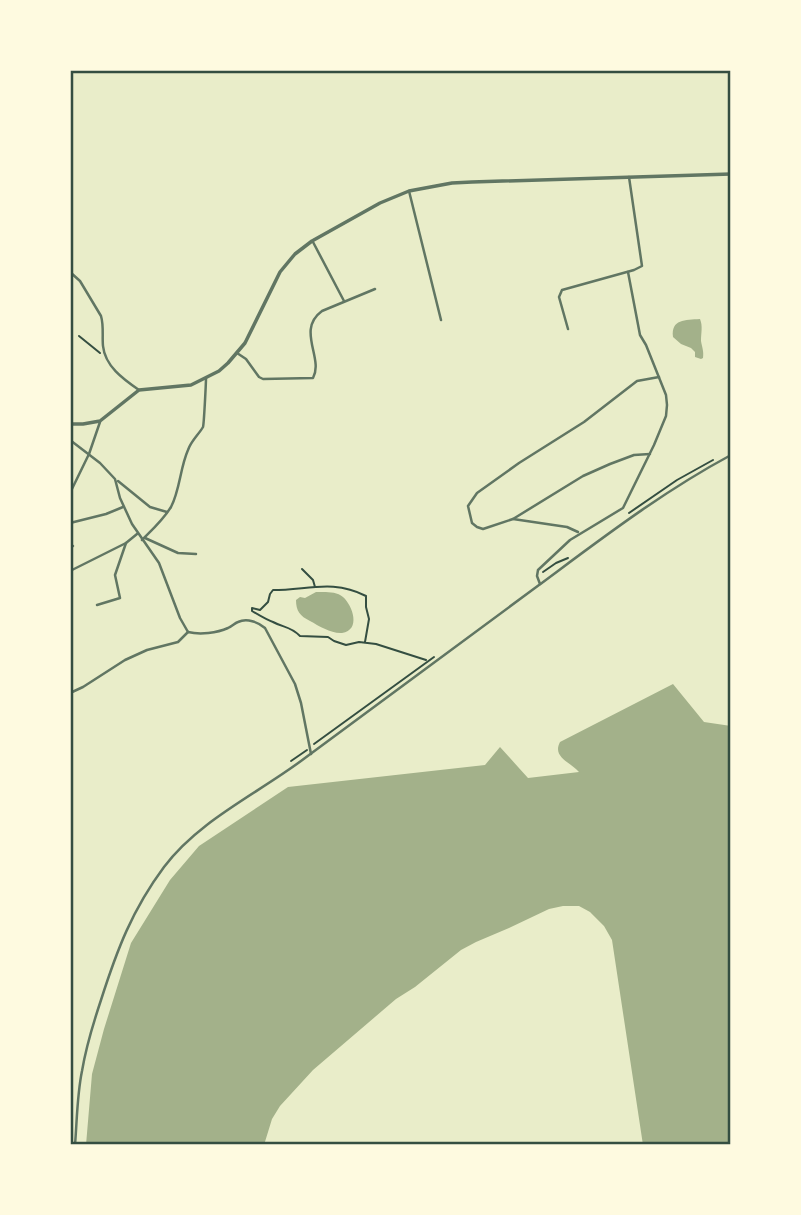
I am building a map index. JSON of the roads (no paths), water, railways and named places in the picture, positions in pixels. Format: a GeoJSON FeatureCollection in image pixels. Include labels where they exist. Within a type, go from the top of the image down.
{"type":"FeatureCollection","features":[{"type":"Feature","properties":{"kind":"street"},"geometry":{"type":"LineString","coordinates":[[70,424],[100,421],[139,390],[191,385],[219,371],[237,353],[250,334],[280,272],[295,254],[312,241],[380,203],[409,191],[452,183],[731,174]]}},
{"type":"Feature","properties":{"kind":"street"},"geometry":{"type":"LineString","coordinates":[[568,329],[559,298],[562,290],[640,268],[642,261],[629,177]]}},
{"type":"Feature","properties":{"kind":"street"},"geometry":{"type":"LineString","coordinates":[[409,191],[441,320]]}},
{"type":"Feature","properties":{"kind":"street"},"geometry":{"type":"LineString","coordinates":[[312,241],[344,301]]}},
{"type":"Feature","properties":{"kind":"street"},"geometry":{"type":"LineString","coordinates":[[70,272],[80,281],[101,316],[105,357],[114,370],[139,390]]}},
{"type":"Feature","properties":{"kind":"street"},"geometry":{"type":"LineString","coordinates":[[540,584],[538,570],[570,540],[623,508],[650,454],[667,411],[666,395],[640,335],[628,272]]}},
{"type":"Feature","properties":{"kind":"street"},"geometry":{"type":"LineString","coordinates":[[237,353],[246,359],[263,379],[313,378],[316,372],[311,341],[312,322],[316,315],[375,289]]}},
{"type":"Feature","properties":{"kind":"street"},"geometry":{"type":"LineString","coordinates":[[650,454],[624,458],[583,476],[513,519],[480,529],[470,519],[468,506],[477,493],[584,422],[638,381],[659,377]]}},
{"type":"Feature","properties":{"kind":"street"},"geometry":{"type":"LineString","coordinates":[[143,539],[173,504],[187,451],[203,426],[206,378]]}},
{"type":"Feature","properties":{"kind":"street"},"geometry":{"type":"LineString","coordinates":[[70,493],[89,454],[100,421]]}},
{"type":"Feature","properties":{"kind":"street"},"geometry":{"type":"LineString","coordinates":[[70,440],[128,491],[150,507],[168,512]]}},
{"type":"Feature","properties":{"kind":"street"},"geometry":{"type":"LineString","coordinates":[[75,1145],[85,1053],[118,947],[149,889],[170,859],[198,832],[311,754],[595,542],[681,483],[731,455]]}},
{"type":"Feature","properties":{"kind":"street"},"geometry":{"type":"LineString","coordinates":[[115,479],[137,534],[159,563],[188,632],[199,634],[226,629],[245,620],[265,628],[295,684],[311,754]]}},
{"type":"Feature","properties":{"kind":"street"},"geometry":{"type":"LineString","coordinates":[[70,523],[93,518],[124,506]]}},
{"type":"Feature","properties":{"kind":"street"},"geometry":{"type":"LineString","coordinates":[[513,519],[567,527],[580,533]]}},
{"type":"Feature","properties":{"kind":"street"},"geometry":{"type":"LineString","coordinates":[[70,571],[126,543],[137,534]]}},
{"type":"Feature","properties":{"kind":"street"},"geometry":{"type":"LineString","coordinates":[[143,539],[178,553],[196,554]]}},
{"type":"Feature","properties":{"kind":"street"},"geometry":{"type":"LineString","coordinates":[[97,605],[120,598],[115,575],[126,543]]}},
{"type":"Feature","properties":{"kind":"street"},"geometry":{"type":"LineString","coordinates":[[70,693],[125,660],[147,650],[178,642],[188,632]]}}]}
